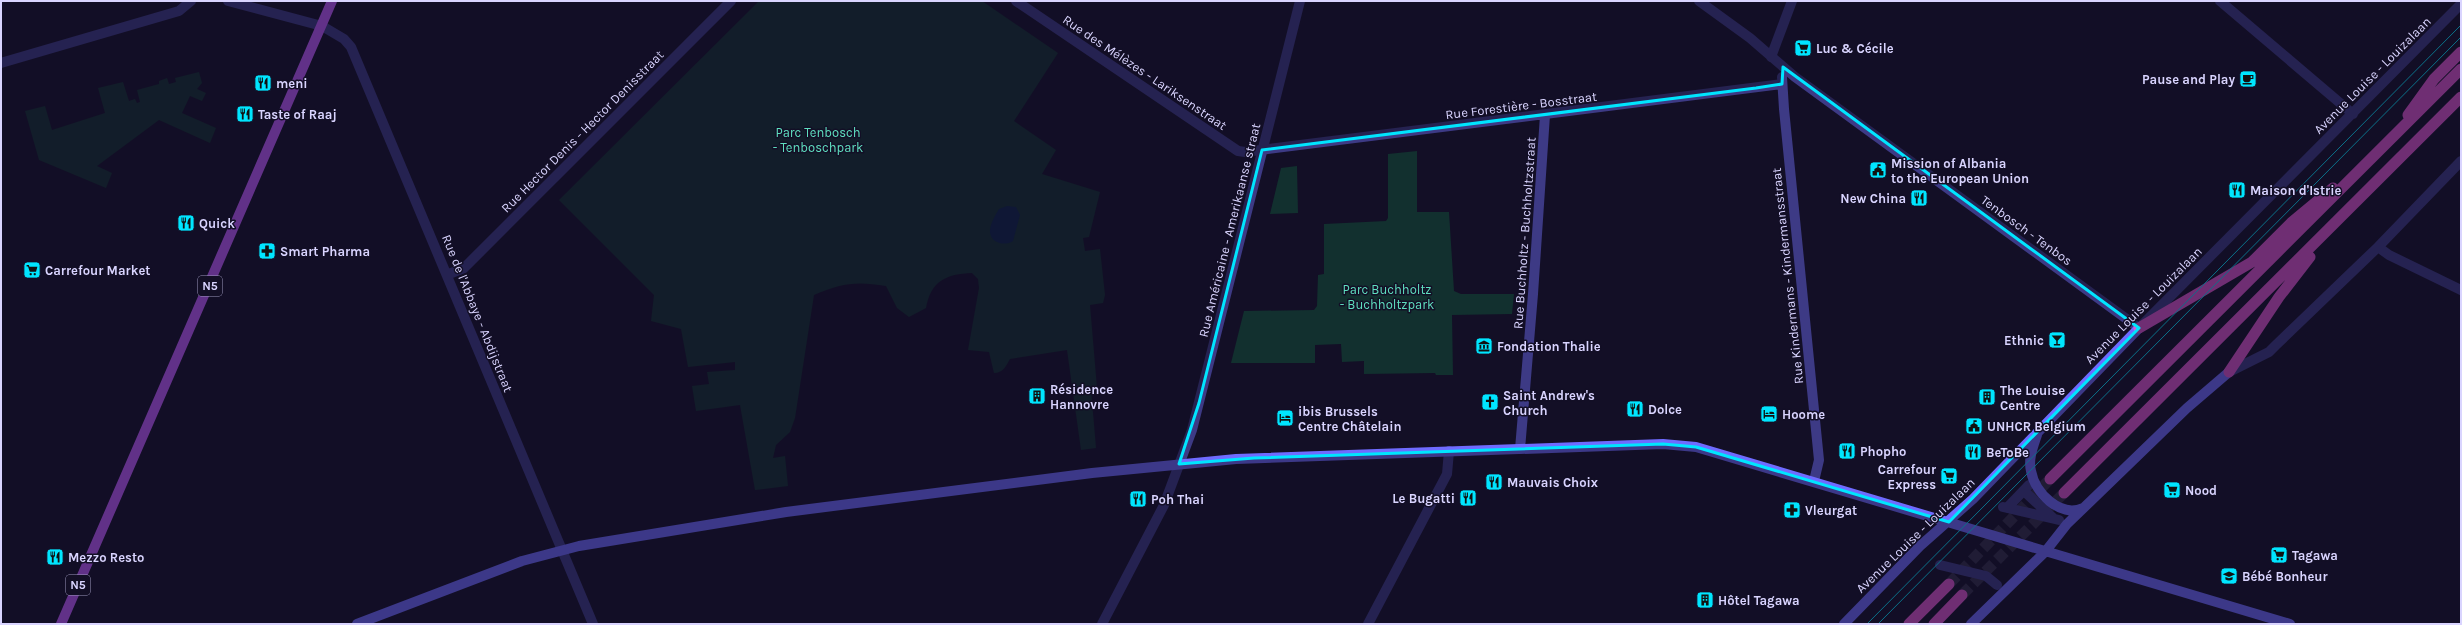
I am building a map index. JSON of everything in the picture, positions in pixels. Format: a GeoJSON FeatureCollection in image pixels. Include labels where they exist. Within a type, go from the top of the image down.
{"type":"FeatureCollection","features":[{"type":"Feature","properties":{"kind":"highway"},"geometry":{"type":"LineString","coordinates":[[2139,328],[2252,262],[2292,222],[2388,143],[2434,79],[2461,52]]}},
{"type":"Feature","properties":{"kind":"highway"},"geometry":{"type":"LineString","coordinates":[[2050,479],[2461,70]]}},
{"type":"Feature","properties":{"kind":"highway"},"geometry":{"type":"LineString","coordinates":[[2064,493],[2461,97]]}},
{"type":"Feature","properties":{"kind":"highway"},"geometry":{"type":"LineString","coordinates":[[2450,108],[2461,100]]}},
{"type":"Feature","properties":{"kind":"highway"},"geometry":{"type":"LineString","coordinates":[[2229,372],[2279,298],[2335,223]]}},
{"type":"Feature","properties":{"kind":"highway"},"geometry":{"type":"LineString","coordinates":[[1909,624],[1949,584]]}},
{"type":"Feature","properties":{"kind":"highway"},"geometry":{"type":"LineString","coordinates":[[1934,624],[1962,595]]}},
{"type":"Feature","properties":{"kind":"main road","name":"N5"},"geometry":{"type":"LineString","coordinates":[[61,624],[332,1]]}},
{"type":"Feature","properties":{"kind":"main road","name":"Avenue Louise - Louizalaan"},"geometry":{"type":"LineString","coordinates":[[1844,624],[1920,546],[1949,522],[2038,433],[2139,328]]}},
{"type":"Feature","properties":{"kind":"main road"},"geometry":{"type":"LineString","coordinates":[[1971,624],[2045,552],[2067,524],[2187,408],[2229,372]]}},
{"type":"Feature","properties":{"kind":"main road"},"geometry":{"type":"LineString","coordinates":[[2038,433],[2031,455],[2031,470],[2037,487],[2056,506],[2074,510],[2086,506]]}},
{"type":"Feature","properties":{"kind":"main road"},"geometry":{"type":"LineString","coordinates":[[357,624],[522,561],[599,541],[786,512],[1092,473],[1179,464],[1348,453],[1663,444],[1696,447],[2290,624]]}},
{"type":"Feature","properties":{"kind":"street"},"geometry":{"type":"LineString","coordinates":[[1,62],[179,12],[191,1]]}},
{"type":"Feature","properties":{"kind":"street","name":"Rue de l'Abbaye - Abdijstraat"},"geometry":{"type":"LineString","coordinates":[[228,1],[322,26],[340,36],[351,47],[449,274],[593,624]]}},
{"type":"Feature","properties":{"kind":"street","name":"Rue Hector Denis - Hector Denisstraat"},"geometry":{"type":"LineString","coordinates":[[449,274],[464,268],[731,1]]}},
{"type":"Feature","properties":{"kind":"street","name":"Rue des Mélèzes - Lariksenstraat"},"geometry":{"type":"LineString","coordinates":[[1016,1],[1238,151],[1262,150]]}},
{"type":"Feature","properties":{"kind":"street","name":"Rue Américaine - Amerikaanse straat"},"geometry":{"type":"LineString","coordinates":[[1102,624],[1164,504],[1199,403],[1300,1]]}},
{"type":"Feature","properties":{"kind":"street","name":"Tenbosch - Tenbos"},"geometry":{"type":"LineString","coordinates":[[1699,1],[1783,67],[2139,328]]}},
{"type":"Feature","properties":{"kind":"street"},"geometry":{"type":"LineString","coordinates":[[1771,57],[1792,1]]}},
{"type":"Feature","properties":{"kind":"street"},"geometry":{"type":"LineString","coordinates":[[2220,1],[2353,114]]}},
{"type":"Feature","properties":{"kind":"street","name":"Avenue Louise - Louizalaan"},"geometry":{"type":"LineString","coordinates":[[2139,328],[2461,4]]}},
{"type":"Feature","properties":{"kind":"street","name":"Rue Kindermans - Kindermansstraat"},"geometry":{"type":"LineString","coordinates":[[1783,67],[1782,84],[1819,460],[1814,481]]}},
{"type":"Feature","properties":{"kind":"street","name":"Rue Forestière - Bosstraat"},"geometry":{"type":"LineString","coordinates":[[1262,150],[1782,84]]}},
{"type":"Feature","properties":{"kind":"street","name":"Rue Buchholtz - Buchholtzstraat"},"geometry":{"type":"LineString","coordinates":[[1520,449],[1534,286],[1545,115]]}},
{"type":"Feature","properties":{"kind":"street"},"geometry":{"type":"LineString","coordinates":[[2229,372],[2269,352],[2378,247],[2461,161]]}},
{"type":"Feature","properties":{"kind":"street"},"geometry":{"type":"LineString","coordinates":[[2378,247],[2389,255],[2461,290]]}},
{"type":"Feature","properties":{"kind":"street"},"geometry":{"type":"LineString","coordinates":[[1368,624],[1447,474],[1449,451]]}},
{"type":"Feature","properties":{"kind":"street"},"geometry":{"type":"LineString","coordinates":[[2027,488],[2056,519],[2005,508],[2027,488]]}},
{"type":"Feature","properties":{"kind":"street"},"geometry":{"type":"LineString","coordinates":[[1940,566],[1986,576],[1997,585]]}},
{"type":"Feature","properties":{"kind":"highlighted area"},"geometry":{"type":"Polygon","coordinates":[[[1783,67],[2139,328],[1949,522],[1696,447],[1663,444],[1254,458],[1179,464],[1199,403],[1262,150],[1782,84],[1783,67]]]}},
{"type":"Feature","properties":{"kind":"green space","name":"Parc Tenbosch - Tenboschpark"},"geometry":{"type":"Polygon","coordinates":[[[759,1],[982,1],[1058,53],[1014,121],[1056,150],[1042,174],[1100,192],[1089,237],[1083,238],[1085,251],[1100,249],[1105,295],[1103,303],[1090,305],[1097,388],[1091,389],[1096,448],[1081,450],[1067,350],[1010,359],[1006,367],[1000,372],[994,373],[989,352],[968,350],[979,288],[978,279],[972,273],[947,277],[941,281],[932,291],[926,308],[909,317],[897,308],[886,286],[858,283],[849,284],[814,295],[795,418],[790,432],[776,445],[773,458],[785,456],[788,486],[755,490],[740,405],[696,411],[692,386],[709,384],[707,372],[735,370],[735,362],[688,367],[681,329],[651,321],[654,295],[559,200],[759,1]]]}},
{"type":"Feature","properties":{"kind":"green space"},"geometry":{"type":"Polygon","coordinates":[[[199,72],[202,83],[197,89],[206,93],[202,101],[190,96],[182,113],[216,128],[210,143],[159,120],[97,166],[112,173],[106,188],[39,160],[25,111],[45,106],[52,130],[105,113],[98,88],[123,82],[129,101],[135,99],[137,103],[140,102],[137,90],[159,84],[159,81],[167,78],[169,84],[176,82],[175,78],[199,72]]]}},
{"type":"Feature","properties":{"kind":"green space","name":"Parc Buchholtz - Buchholtzpark"},"geometry":{"type":"Polygon","coordinates":[[[1417,151],[1417,212],[1449,212],[1454,291],[1461,294],[1514,294],[1512,314],[1452,315],[1453,375],[1436,375],[1435,373],[1364,374],[1364,361],[1342,362],[1341,344],[1315,345],[1315,363],[1231,363],[1244,311],[1314,310],[1317,306],[1318,275],[1324,274],[1324,224],[1386,221],[1388,218],[1388,154],[1417,151]]]}},
{"type":"Feature","properties":{"kind":"green space"},"geometry":{"type":"Polygon","coordinates":[[[1297,166],[1298,213],[1270,214],[1281,168],[1297,166]]]}},
{"type":"Feature","properties":{"kind":"water"},"geometry":{"type":"Polygon","coordinates":[[[1007,206],[1016,207],[1020,215],[1013,241],[1005,244],[994,240],[990,234],[990,230],[992,222],[999,209],[1007,206]]]}},
{"type":"Feature","properties":{"kind":"tunnel"},"geometry":{"type":"LineString","coordinates":[[1949,584],[2050,479]]}},
{"type":"Feature","properties":{"kind":"tunnel"},"geometry":{"type":"LineString","coordinates":[[1962,595],[2064,493]]}},
{"type":"Feature","properties":{"kind":"tram line"},"geometry":{"type":"LineString","coordinates":[[1867,624],[2461,25]]}},
{"type":"Feature","properties":{"kind":"tram line"},"geometry":{"type":"LineString","coordinates":[[1878,624],[2461,37]]}},
{"type":"Feature","properties":{"kind":"place","name":"Luc & Cécile"},"geometry":{"type":"Point","coordinates":[1803,48]}},
{"type":"Feature","properties":{"kind":"place","name":"Pause and Play"},"geometry":{"type":"Point","coordinates":[2248,79]}},
{"type":"Feature","properties":{"kind":"place","name":"meni"},"geometry":{"type":"Point","coordinates":[263,83]}},
{"type":"Feature","properties":{"kind":"place","name":"Taste of Raaj"},"geometry":{"type":"Point","coordinates":[245,114]}},
{"type":"Feature","properties":{"kind":"place","name":"Mission of Albania to the European Union"},"geometry":{"type":"Point","coordinates":[1878,170]}},
{"type":"Feature","properties":{"kind":"place","name":"Maison d'Istrie"},"geometry":{"type":"Point","coordinates":[2237,190]}},
{"type":"Feature","properties":{"kind":"place","name":"New China"},"geometry":{"type":"Point","coordinates":[1919,198]}},
{"type":"Feature","properties":{"kind":"place","name":"Quick"},"geometry":{"type":"Point","coordinates":[186,223]}},
{"type":"Feature","properties":{"kind":"place","name":"Smart Pharma"},"geometry":{"type":"Point","coordinates":[267,251]}},
{"type":"Feature","properties":{"kind":"place","name":"Carrefour Market"},"geometry":{"type":"Point","coordinates":[32,270]}},
{"type":"Feature","properties":{"kind":"place","name":"Ethnic"},"geometry":{"type":"Point","coordinates":[2057,340]}},
{"type":"Feature","properties":{"kind":"place","name":"Fondation Thalie"},"geometry":{"type":"Point","coordinates":[1484,346]}},
{"type":"Feature","properties":{"kind":"place","name":"Résidence Hannovre"},"geometry":{"type":"Point","coordinates":[1037,396]}},
{"type":"Feature","properties":{"kind":"place","name":"The Louise Centre"},"geometry":{"type":"Point","coordinates":[1987,397]}},
{"type":"Feature","properties":{"kind":"place","name":"Saint Andrew's Church"},"geometry":{"type":"Point","coordinates":[1490,402]}},
{"type":"Feature","properties":{"kind":"place","name":"Dolce"},"geometry":{"type":"Point","coordinates":[1635,409]}},
{"type":"Feature","properties":{"kind":"place","name":"Hoome"},"geometry":{"type":"Point","coordinates":[1769,414]}},
{"type":"Feature","properties":{"kind":"place","name":"ibis Brussels Centre Châtelain"},"geometry":{"type":"Point","coordinates":[1285,418]}},
{"type":"Feature","properties":{"kind":"place","name":"UNHCR Belgium"},"geometry":{"type":"Point","coordinates":[1974,426]}},
{"type":"Feature","properties":{"kind":"place","name":"Phopho"},"geometry":{"type":"Point","coordinates":[1847,451]}},
{"type":"Feature","properties":{"kind":"place","name":"BeToBe"},"geometry":{"type":"Point","coordinates":[1973,452]}},
{"type":"Feature","properties":{"kind":"place","name":"Carrefour Express"},"geometry":{"type":"Point","coordinates":[1949,476]}},
{"type":"Feature","properties":{"kind":"place","name":"Mauvais Choix"},"geometry":{"type":"Point","coordinates":[1494,482]}},
{"type":"Feature","properties":{"kind":"place","name":"Nood"},"geometry":{"type":"Point","coordinates":[2172,490]}},
{"type":"Feature","properties":{"kind":"place","name":"Le Bugatti"},"geometry":{"type":"Point","coordinates":[1468,498]}},
{"type":"Feature","properties":{"kind":"place","name":"Poh Thai"},"geometry":{"type":"Point","coordinates":[1138,499]}},
{"type":"Feature","properties":{"kind":"place","name":"Vleurgat"},"geometry":{"type":"Point","coordinates":[1792,510]}},
{"type":"Feature","properties":{"kind":"place","name":"Tagawa"},"geometry":{"type":"Point","coordinates":[2279,555]}},
{"type":"Feature","properties":{"kind":"place","name":"Mezzo Resto"},"geometry":{"type":"Point","coordinates":[55,557]}},
{"type":"Feature","properties":{"kind":"place","name":"Bébé Bonheur"},"geometry":{"type":"Point","coordinates":[2229,576]}},
{"type":"Feature","properties":{"kind":"place","name":"Hôtel Tagawa"},"geometry":{"type":"Point","coordinates":[1705,600]}}]}
